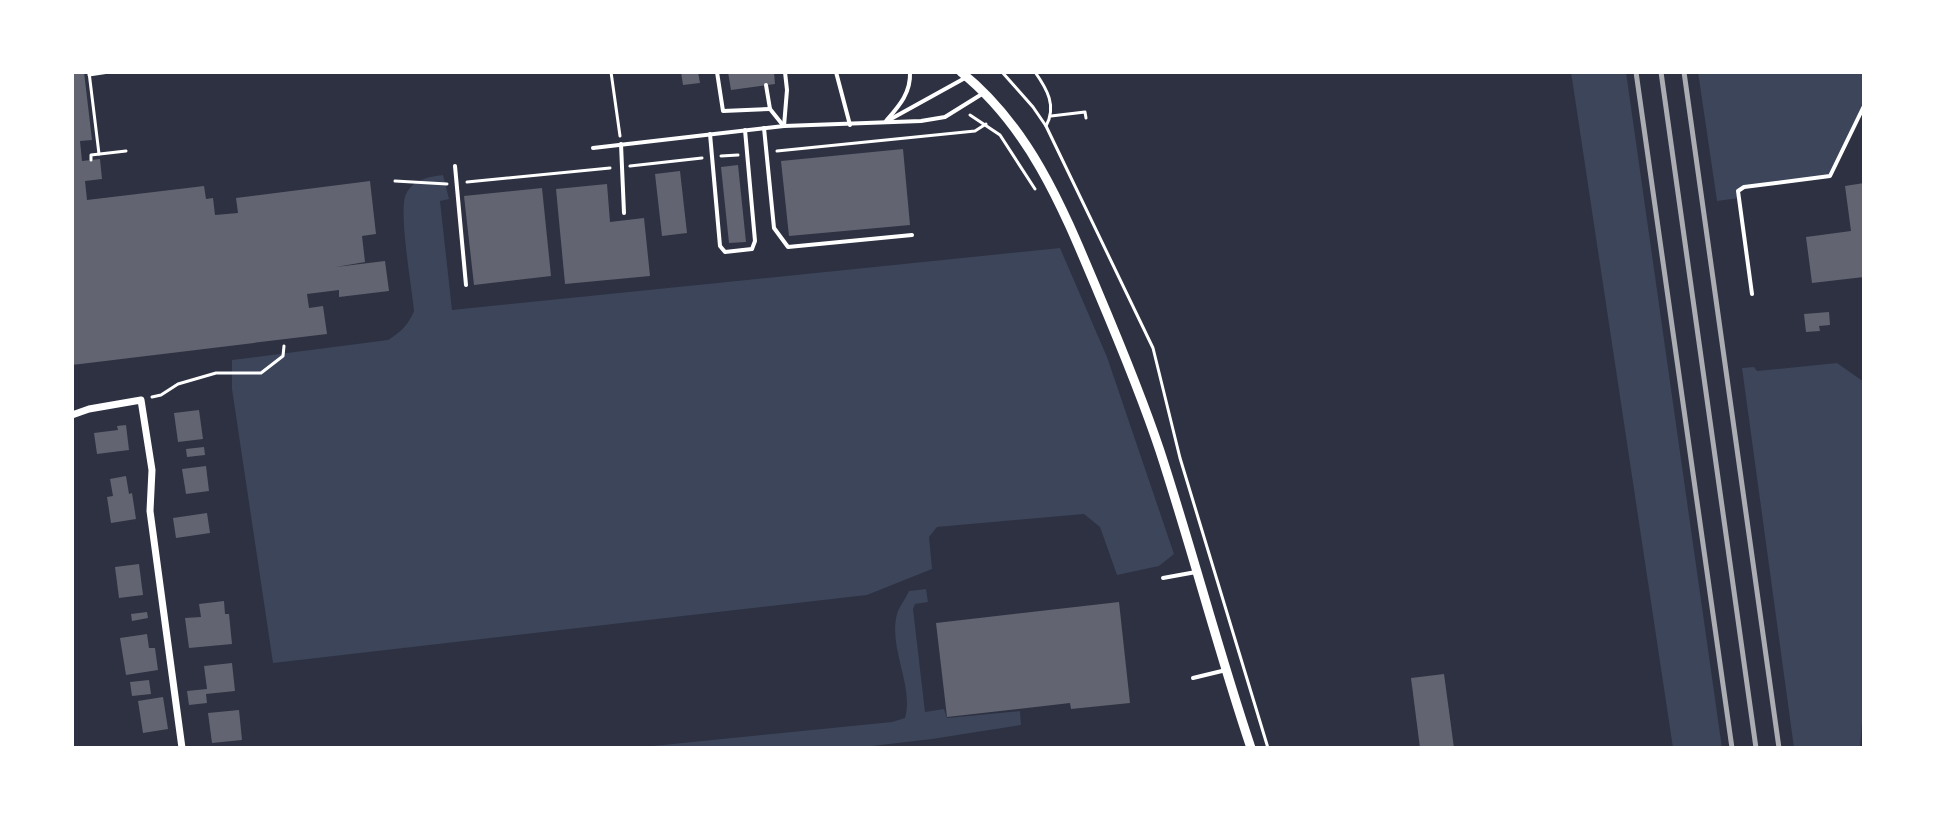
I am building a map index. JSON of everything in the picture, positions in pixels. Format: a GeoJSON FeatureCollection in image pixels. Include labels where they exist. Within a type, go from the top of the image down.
{"type":"FeatureCollection","features":[{"type":"Feature","properties":{"kind":"street"},"geometry":{"type":"LineString","coordinates":[[964,74],[1025,142],[1051,186],[1116,335],[1154,435],[1251,748]]}},
{"type":"Feature","properties":{"kind":"street"},"geometry":{"type":"LineString","coordinates":[[72,415],[141,400],[152,470],[150,511],[182,748]]}},
{"type":"Feature","properties":{"kind":"lane"},"geometry":{"type":"LineString","coordinates":[[717,72],[723,111],[770,109]]}},
{"type":"Feature","properties":{"kind":"lane"},"geometry":{"type":"LineString","coordinates":[[784,126],[785,72]]}},
{"type":"Feature","properties":{"kind":"lane"},"geometry":{"type":"LineString","coordinates":[[836,72],[850,125]]}},
{"type":"Feature","properties":{"kind":"lane"},"geometry":{"type":"LineString","coordinates":[[884,123],[901,104],[908,90],[910,72]]}},
{"type":"Feature","properties":{"kind":"lane"},"geometry":{"type":"LineString","coordinates":[[884,123],[964,74]]}},
{"type":"Feature","properties":{"kind":"lane"},"geometry":{"type":"LineString","coordinates":[[766,85],[770,109],[784,126]]}},
{"type":"Feature","properties":{"kind":"lane"},"geometry":{"type":"LineString","coordinates":[[593,148],[784,126],[933,119],[945,117],[984,93]]}},
{"type":"Feature","properties":{"kind":"lane"},"geometry":{"type":"LineString","coordinates":[[1752,294],[1738,191],[1744,187],[1830,176],[1864,106]]}},
{"type":"Feature","properties":{"kind":"lane"},"geometry":{"type":"LineString","coordinates":[[764,128],[774,228],[788,247],[912,235]]}},
{"type":"Feature","properties":{"kind":"lane"},"geometry":{"type":"LineString","coordinates":[[710,134],[720,246],[725,252],[752,249],[755,241],[745,130]]}},
{"type":"Feature","properties":{"kind":"lane"},"geometry":{"type":"LineString","coordinates":[[621,144],[624,213]]}},
{"type":"Feature","properties":{"kind":"lane"},"geometry":{"type":"LineString","coordinates":[[455,166],[466,285]]}},
{"type":"Feature","properties":{"kind":"lane"},"geometry":{"type":"LineString","coordinates":[[1163,578],[1197,571]]}},
{"type":"Feature","properties":{"kind":"lane"},"geometry":{"type":"LineString","coordinates":[[1193,678],[1226,670]]}},
{"type":"Feature","properties":{"kind":"path"},"geometry":{"type":"LineString","coordinates":[[99,154],[89,73],[109,72]]}},
{"type":"Feature","properties":{"kind":"path"},"geometry":{"type":"LineString","coordinates":[[611,72],[621,144]]}},
{"type":"Feature","properties":{"kind":"path"},"geometry":{"type":"LineString","coordinates":[[1035,72],[1049,95],[1051,116],[1046,126]]}},
{"type":"Feature","properties":{"kind":"path"},"geometry":{"type":"LineString","coordinates":[[961,108],[1000,135],[1041,198]]}},
{"type":"Feature","properties":{"kind":"path"},"geometry":{"type":"LineString","coordinates":[[1051,116],[1085,112],[1086,118]]}},
{"type":"Feature","properties":{"kind":"path"},"geometry":{"type":"LineString","coordinates":[[765,152],[975,131],[986,124]]}},
{"type":"Feature","properties":{"kind":"path"},"geometry":{"type":"LineString","coordinates":[[91,160],[91,155],[126,151]]}},
{"type":"Feature","properties":{"kind":"path"},"geometry":{"type":"LineString","coordinates":[[395,181],[436,185],[747,154]]}},
{"type":"Feature","properties":{"kind":"path"},"geometry":{"type":"LineString","coordinates":[[141,400],[161,395],[178,384],[216,373],[261,373],[283,356],[284,346]]}},
{"type":"Feature","properties":{"kind":"path"},"geometry":{"type":"LineString","coordinates":[[1262,727],[1268,748]]}},
{"type":"Feature","properties":{"kind":"shaded area"},"geometry":{"type":"Polygon","coordinates":[[[1571,72],[1626,72],[1722,748],[1673,748],[1571,72]]]}},
{"type":"Feature","properties":{"kind":"shaded area"},"geometry":{"type":"Polygon","coordinates":[[[1698,72],[1864,72],[1864,106],[1830,176],[1744,187],[1738,191],[1739,198],[1717,201],[1698,72]]]}},
{"type":"Feature","properties":{"kind":"shaded area"},"geometry":{"type":"Polygon","coordinates":[[[443,175],[449,199],[440,201],[452,310],[1060,248],[1107,357],[1174,554],[1159,566],[1117,575],[1100,527],[1084,514],[937,527],[929,537],[932,569],[867,595],[273,663],[232,389],[232,360],[388,340],[400,331],[414,311],[404,232],[406,194],[417,182],[443,175]]]}},
{"type":"Feature","properties":{"kind":"shaded area"},"geometry":{"type":"Polygon","coordinates":[[[1837,363],[1864,382],[1864,696],[1860,748],[1794,748],[1742,368],[1754,367],[1757,371],[1837,363]]]}},
{"type":"Feature","properties":{"kind":"shaded area"},"geometry":{"type":"Polygon","coordinates":[[[926,589],[928,602],[915,604],[913,609],[925,712],[944,709],[947,718],[1020,711],[1021,725],[855,748],[633,748],[892,722],[905,718],[906,693],[895,627],[897,614],[909,591],[926,589]]]}},
{"type":"Feature","properties":{"kind":"building"},"geometry":{"type":"Polygon","coordinates":[[[72,72],[84,72],[92,140],[80,141],[82,161],[100,159],[102,179],[85,181],[87,200],[204,186],[206,199],[213,198],[215,215],[238,213],[236,198],[370,181],[376,234],[362,236],[365,262],[336,267],[385,261],[389,291],[339,297],[339,290],[307,294],[309,308],[323,306],[327,334],[72,365],[72,72]]]}},
{"type":"Feature","properties":{"kind":"building"},"geometry":{"type":"Polygon","coordinates":[[[681,72],[698,72],[700,83],[683,85],[681,72]]]}},
{"type":"Feature","properties":{"kind":"building"},"geometry":{"type":"Polygon","coordinates":[[[728,72],[774,72],[775,84],[731,90],[728,72]]]}},
{"type":"Feature","properties":{"kind":"building"},"geometry":{"type":"Polygon","coordinates":[[[903,149],[910,225],[789,236],[781,161],[903,149]]]}},
{"type":"Feature","properties":{"kind":"building"},"geometry":{"type":"Polygon","coordinates":[[[738,165],[746,242],[729,243],[721,167],[738,165]]]}},
{"type":"Feature","properties":{"kind":"building"},"geometry":{"type":"Polygon","coordinates":[[[680,171],[687,233],[662,236],[655,174],[680,171]]]}},
{"type":"Feature","properties":{"kind":"building"},"geometry":{"type":"Polygon","coordinates":[[[1864,183],[1864,277],[1812,283],[1806,237],[1851,231],[1845,186],[1864,183]]]}},
{"type":"Feature","properties":{"kind":"building"},"geometry":{"type":"Polygon","coordinates":[[[607,184],[610,222],[644,218],[650,276],[565,284],[556,189],[607,184]]]}},
{"type":"Feature","properties":{"kind":"building"},"geometry":{"type":"Polygon","coordinates":[[[542,188],[551,276],[474,285],[464,196],[542,188]]]}},
{"type":"Feature","properties":{"kind":"building"},"geometry":{"type":"Polygon","coordinates":[[[1829,312],[1830,325],[1819,326],[1820,331],[1806,332],[1804,314],[1829,312]]]}},
{"type":"Feature","properties":{"kind":"building"},"geometry":{"type":"Polygon","coordinates":[[[199,410],[203,439],[178,442],[174,413],[199,410]]]}},
{"type":"Feature","properties":{"kind":"building"},"geometry":{"type":"Polygon","coordinates":[[[126,425],[129,450],[97,454],[94,433],[118,430],[117,426],[126,425]]]}},
{"type":"Feature","properties":{"kind":"building"},"geometry":{"type":"Polygon","coordinates":[[[204,447],[205,455],[187,457],[186,449],[204,447]]]}},
{"type":"Feature","properties":{"kind":"building"},"geometry":{"type":"Polygon","coordinates":[[[206,466],[209,491],[186,494],[182,469],[206,466]]]}},
{"type":"Feature","properties":{"kind":"building"},"geometry":{"type":"Polygon","coordinates":[[[126,476],[136,519],[111,523],[107,497],[113,496],[110,479],[126,476]]]}},
{"type":"Feature","properties":{"kind":"building"},"geometry":{"type":"Polygon","coordinates":[[[207,513],[210,533],[176,538],[173,518],[207,513]]]}},
{"type":"Feature","properties":{"kind":"building"},"geometry":{"type":"Polygon","coordinates":[[[139,564],[143,595],[119,598],[115,567],[139,564]]]}},
{"type":"Feature","properties":{"kind":"building"},"geometry":{"type":"Polygon","coordinates":[[[224,601],[225,614],[229,614],[232,644],[189,648],[185,618],[201,617],[199,604],[224,601]]]}},
{"type":"Feature","properties":{"kind":"building"},"geometry":{"type":"Polygon","coordinates":[[[1119,602],[1130,703],[1071,709],[1070,703],[947,717],[936,623],[1119,602]]]}},
{"type":"Feature","properties":{"kind":"building"},"geometry":{"type":"Polygon","coordinates":[[[147,612],[148,618],[132,621],[131,614],[147,612]]]}},
{"type":"Feature","properties":{"kind":"building"},"geometry":{"type":"Polygon","coordinates":[[[147,634],[149,648],[155,648],[158,670],[126,675],[120,638],[147,634]]]}},
{"type":"Feature","properties":{"kind":"building"},"geometry":{"type":"Polygon","coordinates":[[[232,663],[235,691],[206,694],[207,703],[189,705],[187,691],[207,689],[204,666],[232,663]]]}},
{"type":"Feature","properties":{"kind":"building"},"geometry":{"type":"Polygon","coordinates":[[[1444,674],[1454,748],[1420,748],[1411,678],[1444,674]]]}},
{"type":"Feature","properties":{"kind":"building"},"geometry":{"type":"Polygon","coordinates":[[[149,680],[151,694],[132,696],[130,682],[149,680]]]}},
{"type":"Feature","properties":{"kind":"building"},"geometry":{"type":"Polygon","coordinates":[[[163,697],[168,729],[143,733],[138,701],[163,697]]]}},
{"type":"Feature","properties":{"kind":"building"},"geometry":{"type":"Polygon","coordinates":[[[239,710],[242,740],[212,743],[208,713],[239,710]]]}},
{"type":"Feature","properties":{"kind":"railway"},"geometry":{"type":"LineString","coordinates":[[1636,72],[1732,748]]}},
{"type":"Feature","properties":{"kind":"railway"},"geometry":{"type":"LineString","coordinates":[[1661,72],[1756,748]]}},
{"type":"Feature","properties":{"kind":"railway"},"geometry":{"type":"LineString","coordinates":[[1684,72],[1779,748]]}}]}
